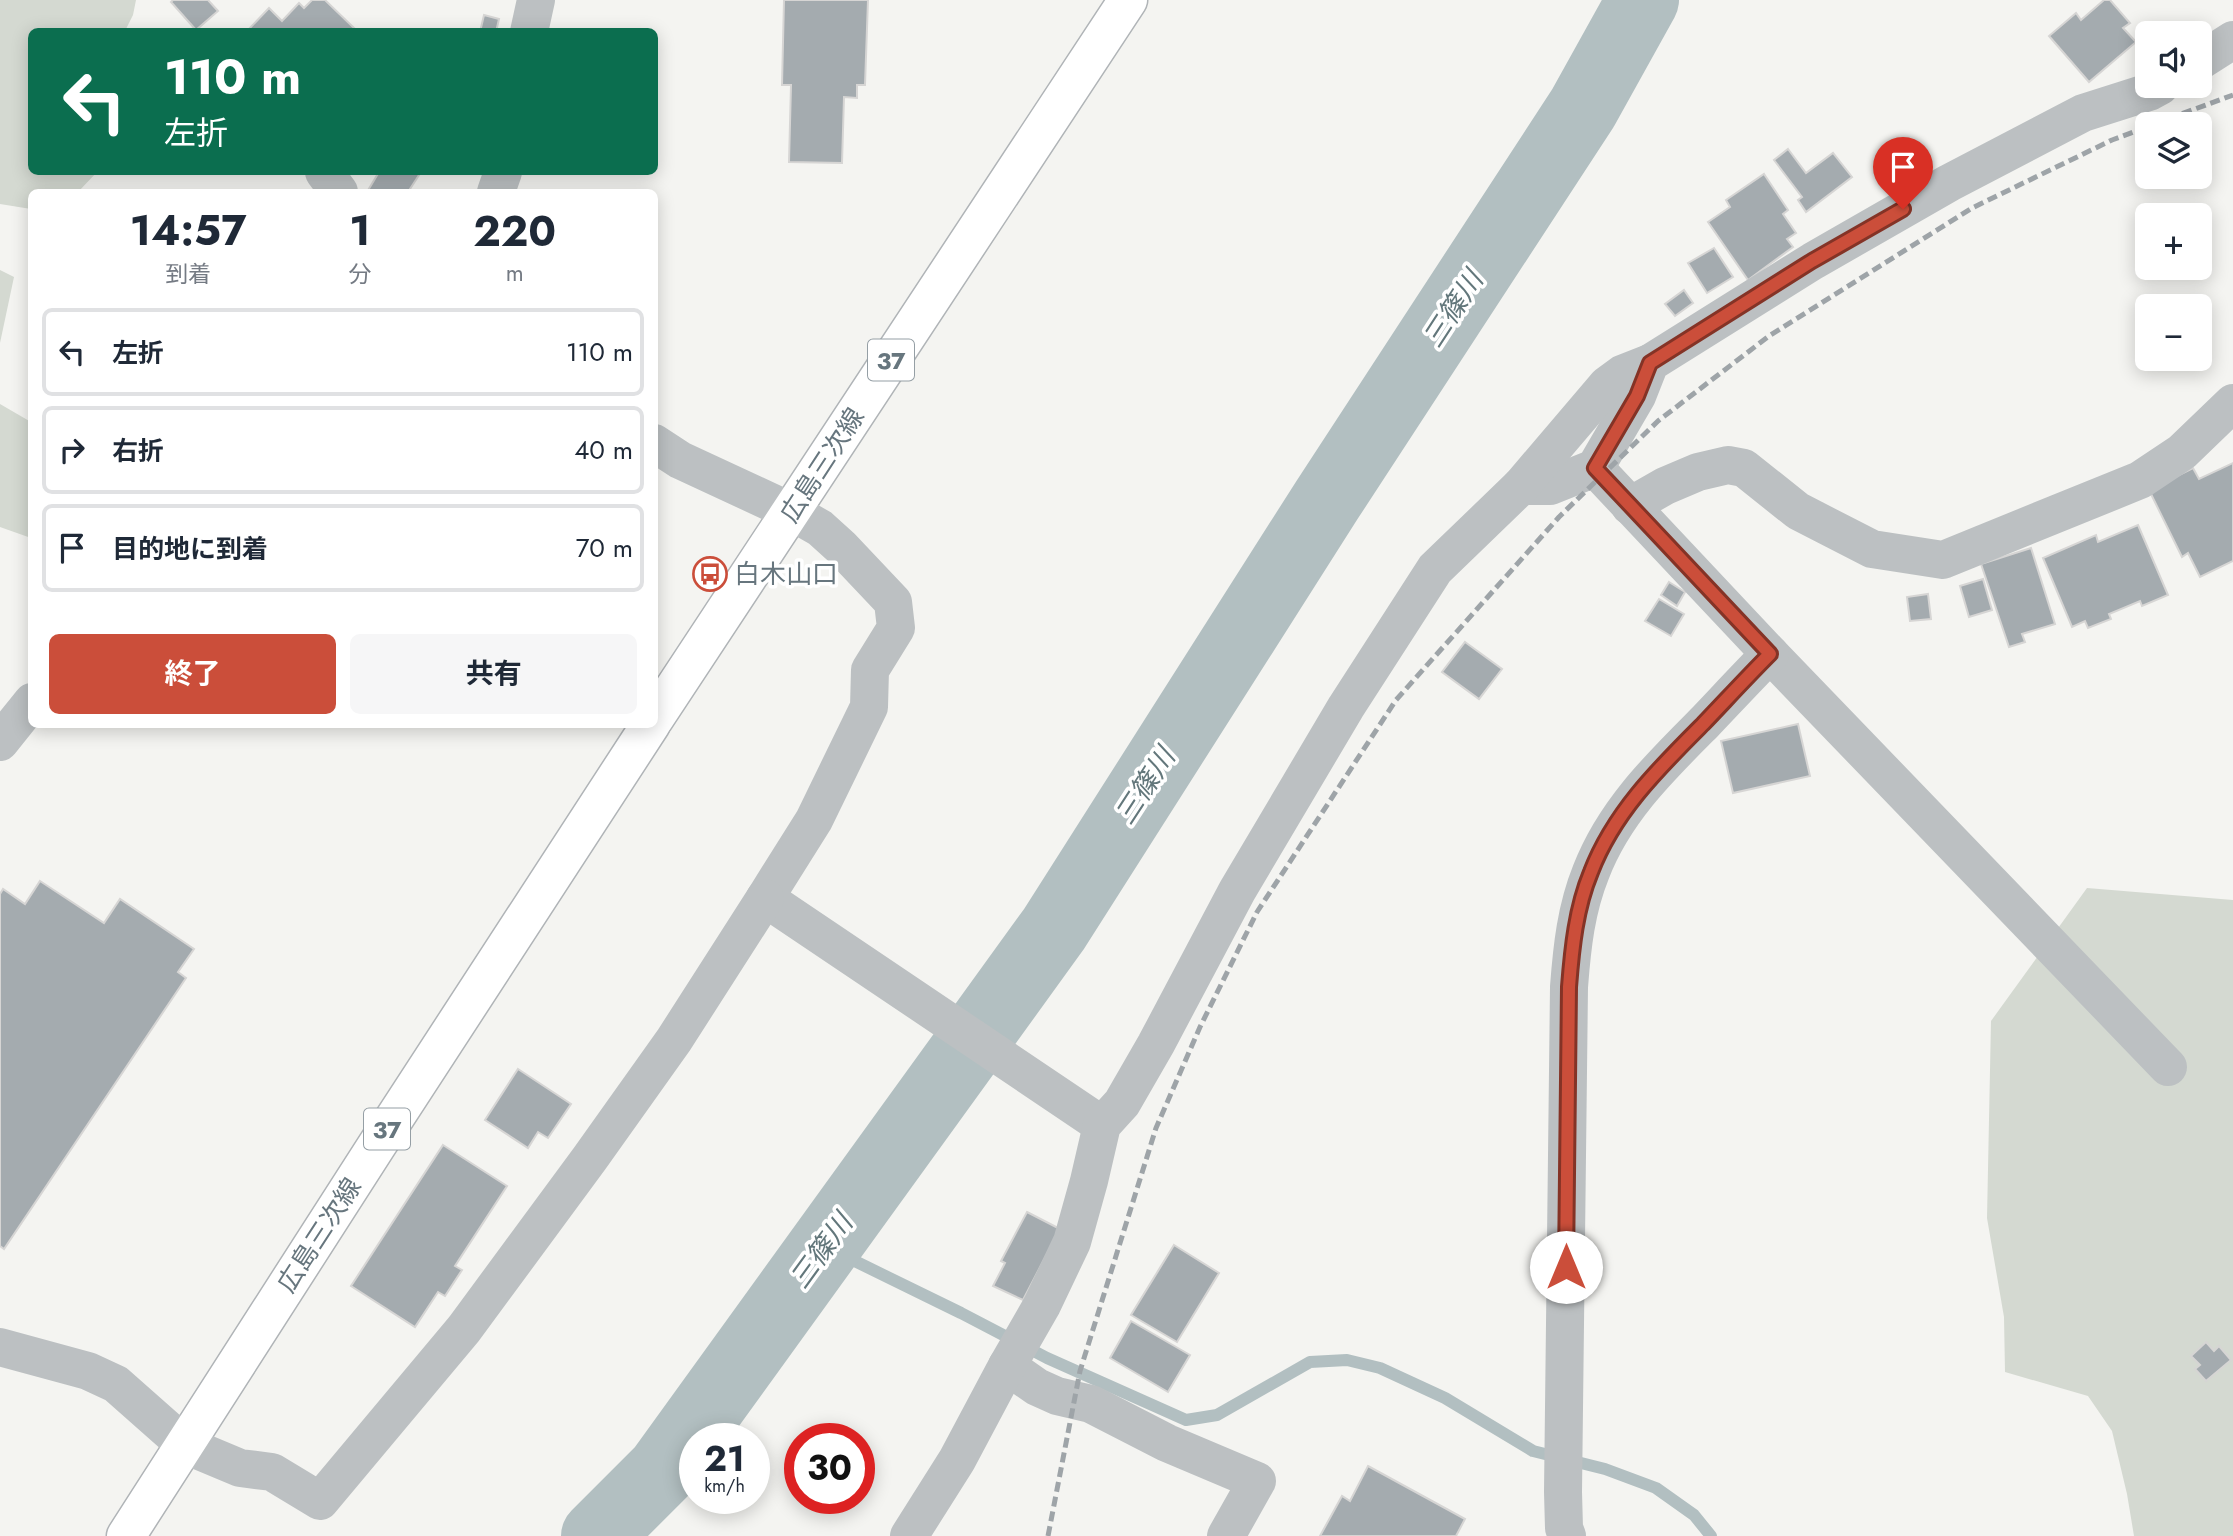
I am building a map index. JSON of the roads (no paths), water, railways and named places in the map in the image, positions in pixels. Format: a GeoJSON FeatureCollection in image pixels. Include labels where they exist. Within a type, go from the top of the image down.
{"type":"FeatureCollection","features":[{"type":"Feature","properties":{"kind":"main road","name":"広島三次線"},"geometry":{"type":"LineString","coordinates":[[658,713],[1128,0]]}},
{"type":"Feature","properties":{"kind":"main road","name":"広島三次線"},"geometry":{"type":"LineString","coordinates":[[126,1536],[648,728]]}},
{"type":"Feature","properties":{"kind":"street"},"geometry":{"type":"LineString","coordinates":[[530,28],[536,0]]}},
{"type":"Feature","properties":{"kind":"street"},"geometry":{"type":"LineString","coordinates":[[2212,53],[2233,40]]}},
{"type":"Feature","properties":{"kind":"street"},"geometry":{"type":"LineString","coordinates":[[1095,1120],[1122,1103],[1237,891],[1346,706],[1436,569],[1521,486],[1607,384],[1622,374],[1650,363],[1812,261],[1949,183],[2083,113],[2135,96]]}},
{"type":"Feature","properties":{"kind":"street"},"geometry":{"type":"LineString","coordinates":[[1521,486],[1550,486],[1595,468],[1637,396],[1650,363]]}},
{"type":"Feature","properties":{"kind":"street"},"geometry":{"type":"LineString","coordinates":[[1630,506],[1665,486],[1698,472],[1728,465],[1744,468],[1798,511],[1872,550],[1943,560],[2140,480],[2182,452],[2233,403]]}},
{"type":"Feature","properties":{"kind":"street"},"geometry":{"type":"LineString","coordinates":[[0,1348],[88,1371],[116,1384],[184,1445],[240,1468],[272,1472],[320,1501],[464,1329],[775,905],[869,707],[870,670],[896,628],[893,602],[820,528],[792,512],[680,460],[658,446]]}},
{"type":"Feature","properties":{"kind":"street"},"geometry":{"type":"LineString","coordinates":[[1595,468],[2168,1068]]}},
{"type":"Feature","properties":{"kind":"street"},"geometry":{"type":"LineString","coordinates":[[1567,1536],[1564,1528],[1563,1492],[1569,987],[1573,941],[1581,903],[1591,870],[1625,810],[1657,770],[1770,654]]}},
{"type":"Feature","properties":{"kind":"street"},"geometry":{"type":"LineString","coordinates":[[0,742],[28,707]]}},
{"type":"Feature","properties":{"kind":"street"},"geometry":{"type":"LineString","coordinates":[[775,905],[1095,1120]]}},
{"type":"Feature","properties":{"kind":"street"},"geometry":{"type":"LineString","coordinates":[[909,1536],[957,1460],[1042,1305],[1072,1242],[1089,1181],[1095,1120]]}},
{"type":"Feature","properties":{"kind":"street"},"geometry":{"type":"LineString","coordinates":[[1007,1366],[1037,1387],[1057,1396],[1091,1404],[1167,1443],[1257,1481],[1226,1536]]}},
{"type":"Feature","properties":{"kind":"waterway","name":"三篠川"},"geometry":{"type":"LineString","coordinates":[[597,1536],[662,1471],[1054,929],[1327,500],[1583,108],[1643,0]]}},
{"type":"Feature","properties":{"kind":"waterway"},"geometry":{"type":"LineString","coordinates":[[824,1246],[1047,1358],[1186,1420],[1217,1415],[1310,1362],[1347,1360],[1380,1368],[1445,1398],[1533,1451],[1605,1469],[1656,1488],[1694,1515],[1711,1536]]}},
{"type":"Feature","properties":{"kind":"railway"},"geometry":{"type":"LineString","coordinates":[[2187,112],[2233,95]]}},
{"type":"Feature","properties":{"kind":"railway"},"geometry":{"type":"LineString","coordinates":[[1048,1536],[1080,1371],[1156,1128],[1200,1027],[1257,912],[1396,700],[1559,517],[1658,421],[1769,336],[1972,208],[2135,131]]}},
{"type":"Feature","properties":{"kind":"place","name":"白木山口"},"geometry":{"type":"Point","coordinates":[710,574]}}]}
